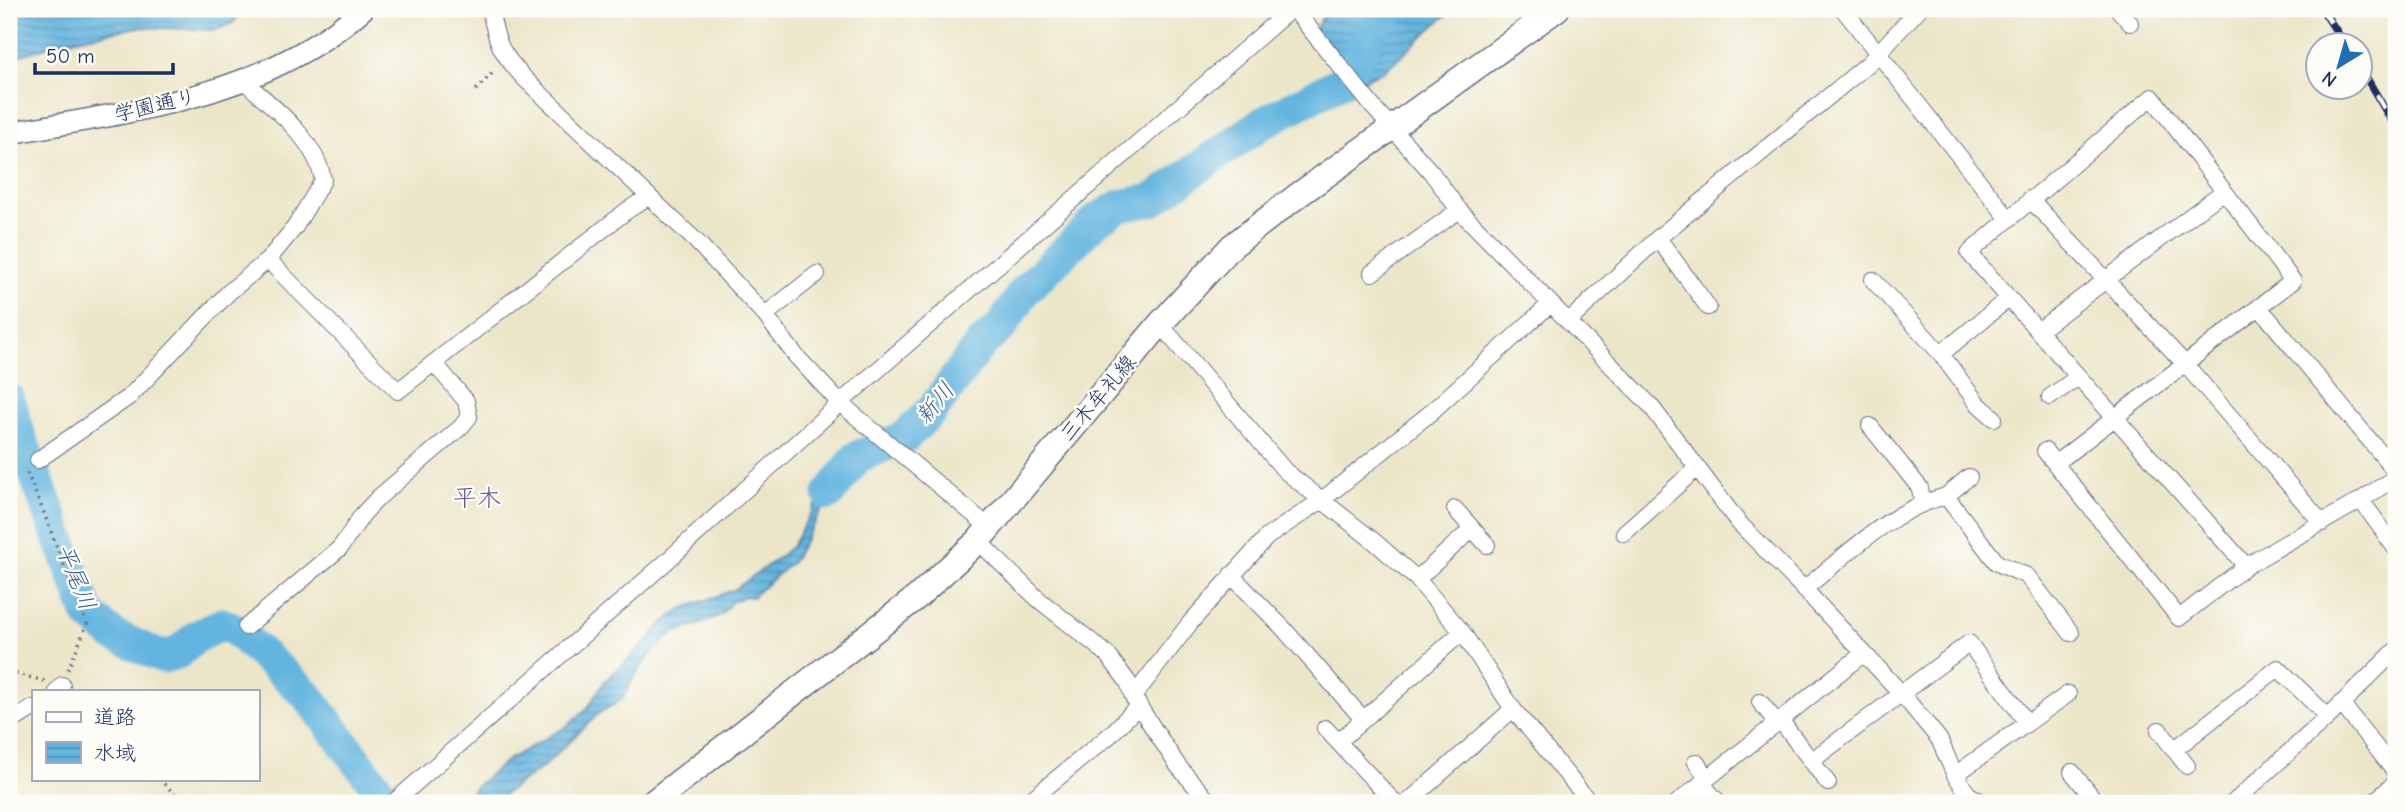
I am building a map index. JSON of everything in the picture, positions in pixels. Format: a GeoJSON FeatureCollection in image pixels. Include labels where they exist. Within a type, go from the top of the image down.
{"type":"FeatureCollection","features":[{"type":"Feature","properties":{"kind":"main road","name":"三木牟礼線"},"geometry":{"type":"LineString","coordinates":[[652,803],[916,598],[984,534],[1160,324],[1232,246],[1556,9]]}},
{"type":"Feature","properties":{"kind":"street","name":"学園通り"},"geometry":{"type":"LineString","coordinates":[[9,133],[192,98],[244,81],[303,50],[363,9]]}},
{"type":"Feature","properties":{"kind":"street"},"geometry":{"type":"LineString","coordinates":[[490,9],[496,39],[506,58],[534,88],[697,242],[765,315],[796,356],[845,407],[936,483],[984,534],[1038,599],[1107,654],[1128,682],[1136,701],[1178,766],[1210,803]]}},
{"type":"Feature","properties":{"kind":"street"},"geometry":{"type":"LineString","coordinates":[[398,799],[1293,9],[1373,107],[1431,172],[1459,210],[1549,305],[1569,321],[1650,405],[1738,522],[1864,653],[1939,738],[1955,775],[1968,794],[1983,803]]}},
{"type":"Feature","properties":{"kind":"street"},"geometry":{"type":"LineString","coordinates":[[1843,9],[2008,218]]}},
{"type":"Feature","properties":{"kind":"street"},"geometry":{"type":"LineString","coordinates":[[1569,321],[1658,238],[1868,64],[1919,9]]}},
{"type":"Feature","properties":{"kind":"street"},"geometry":{"type":"LineString","coordinates":[[2118,9],[2130,23]]}},
{"type":"Feature","properties":{"kind":"street"},"geometry":{"type":"LineString","coordinates":[[31,464],[130,396],[229,292],[268,260],[295,227],[323,180],[321,167],[304,141],[279,113],[244,81]]}},
{"type":"Feature","properties":{"kind":"street"},"geometry":{"type":"LineString","coordinates":[[2056,463],[2114,418],[2293,281],[2152,97],[1969,253],[2114,418],[2246,566]]}},
{"type":"Feature","properties":{"kind":"street"},"geometry":{"type":"LineString","coordinates":[[2038,331],[2224,191]]}},
{"type":"Feature","properties":{"kind":"street"},"geometry":{"type":"LineString","coordinates":[[268,260],[398,391],[649,195]]}},
{"type":"Feature","properties":{"kind":"street"},"geometry":{"type":"LineString","coordinates":[[2030,199],[2185,364],[2322,523]]}},
{"type":"Feature","properties":{"kind":"street"},"geometry":{"type":"LineString","coordinates":[[1373,273],[1459,210]]}},
{"type":"Feature","properties":{"kind":"street"},"geometry":{"type":"LineString","coordinates":[[1658,238],[1708,307]]}},
{"type":"Feature","properties":{"kind":"street"},"geometry":{"type":"LineString","coordinates":[[765,315],[817,274]]}},
{"type":"Feature","properties":{"kind":"street"},"geometry":{"type":"LineString","coordinates":[[1873,280],[1941,354],[1977,403],[1994,418]]}},
{"type":"Feature","properties":{"kind":"street"},"geometry":{"type":"LineString","coordinates":[[1941,354],[2009,298]]}},
{"type":"Feature","properties":{"kind":"street"},"geometry":{"type":"LineString","coordinates":[[1027,803],[1111,735],[1190,623],[1268,537],[1322,500],[1429,414],[1549,305]]}},
{"type":"Feature","properties":{"kind":"street"},"geometry":{"type":"LineString","coordinates":[[2045,451],[2179,618],[2246,566],[2361,500],[2396,475],[2259,307]]}},
{"type":"Feature","properties":{"kind":"street"},"geometry":{"type":"LineString","coordinates":[[1160,324],[1285,471],[1417,579],[1462,632],[1513,709],[1590,803]]}},
{"type":"Feature","properties":{"kind":"street"},"geometry":{"type":"LineString","coordinates":[[246,627],[340,548],[363,514],[379,497],[470,417],[466,401],[433,363]]}},
{"type":"Feature","properties":{"kind":"street"},"geometry":{"type":"LineString","coordinates":[[2050,397],[2078,377]]}},
{"type":"Feature","properties":{"kind":"street"},"geometry":{"type":"LineString","coordinates":[[1870,426],[1920,488],[1922,502]]}},
{"type":"Feature","properties":{"kind":"street"},"geometry":{"type":"LineString","coordinates":[[1624,533],[1698,468]]}},
{"type":"Feature","properties":{"kind":"street"},"geometry":{"type":"LineString","coordinates":[[1804,589],[1897,515],[1922,502],[1946,496],[1969,477]]}},
{"type":"Feature","properties":{"kind":"street"},"geometry":{"type":"LineString","coordinates":[[1946,496],[1990,568],[2027,576],[2071,633]]}},
{"type":"Feature","properties":{"kind":"street"},"geometry":{"type":"LineString","coordinates":[[2361,500],[2396,549]]}},
{"type":"Feature","properties":{"kind":"street"},"geometry":{"type":"LineString","coordinates":[[1455,509],[1488,545]]}},
{"type":"Feature","properties":{"kind":"street"},"geometry":{"type":"LineString","coordinates":[[1417,579],[1472,529]]}},
{"type":"Feature","properties":{"kind":"street"},"geometry":{"type":"LineString","coordinates":[[1231,575],[1282,627],[1363,719]]}},
{"type":"Feature","properties":{"kind":"street"},"geometry":{"type":"LineString","coordinates":[[1338,742],[1462,632]]}},
{"type":"Feature","properties":{"kind":"street"},"geometry":{"type":"LineString","coordinates":[[1811,761],[1969,643],[2026,723]]}},
{"type":"Feature","properties":{"kind":"street"},"geometry":{"type":"LineString","coordinates":[[2233,803],[2396,650]]}},
{"type":"Feature","properties":{"kind":"street"},"geometry":{"type":"LineString","coordinates":[[1677,803],[1864,653]]}},
{"type":"Feature","properties":{"kind":"street"},"geometry":{"type":"LineString","coordinates":[[2174,750],[2278,668],[2328,716]]}},
{"type":"Feature","properties":{"kind":"street"},"geometry":{"type":"LineString","coordinates":[[1955,775],[2068,694]]}},
{"type":"Feature","properties":{"kind":"street"},"geometry":{"type":"LineString","coordinates":[[1760,702],[1828,783]]}},
{"type":"Feature","properties":{"kind":"street"},"geometry":{"type":"LineString","coordinates":[[2341,703],[2396,773]]}},
{"type":"Feature","properties":{"kind":"street"},"geometry":{"type":"LineString","coordinates":[[9,723],[32,709]]}},
{"type":"Feature","properties":{"kind":"street"},"geometry":{"type":"LineString","coordinates":[[1407,803],[1513,709]]}},
{"type":"Feature","properties":{"kind":"street"},"geometry":{"type":"LineString","coordinates":[[1325,728],[1395,803]]}},
{"type":"Feature","properties":{"kind":"street"},"geometry":{"type":"LineString","coordinates":[[2158,730],[2187,766]]}},
{"type":"Feature","properties":{"kind":"street"},"geometry":{"type":"LineString","coordinates":[[1696,762],[1718,803]]}},
{"type":"Feature","properties":{"kind":"street"},"geometry":{"type":"LineString","coordinates":[[2072,772],[2090,801]]}},
{"type":"Feature","properties":{"kind":"street"},"geometry":{"type":"LineString","coordinates":[[2373,803],[2396,782]]}},
{"type":"Feature","properties":{"kind":"path"},"geometry":{"type":"LineString","coordinates":[[476,89],[506,58]]}},
{"type":"Feature","properties":{"kind":"path"},"geometry":{"type":"LineString","coordinates":[[9,677],[17,674],[60,688],[87,624],[67,578],[31,464]]}},
{"type":"Feature","properties":{"kind":"path"},"geometry":{"type":"LineString","coordinates":[[160,780],[184,803]]}},
{"type":"Feature","properties":{"kind":"water"},"geometry":{"type":"Polygon","coordinates":[[[9,9],[243,9],[233,23],[216,30],[138,27],[65,41],[9,59],[9,9]]]}},
{"type":"Feature","properties":{"kind":"water"},"geometry":{"type":"Polygon","coordinates":[[[1328,9],[1453,9],[1385,70],[1351,86],[1310,37],[1328,9]]]}},
{"type":"Feature","properties":{"kind":"water"},"geometry":{"type":"Polygon","coordinates":[[[858,457],[825,504],[792,562],[752,597],[745,596],[731,602],[722,614],[673,633],[651,654],[633,678],[622,700],[600,712],[544,766],[492,803],[461,803],[509,759],[566,727],[587,709],[605,681],[646,643],[662,624],[682,609],[734,590],[792,546],[817,503],[851,460],[858,457]]]}},
{"type":"Feature","properties":{"kind":"waterway","name":"新川"},"geometry":{"type":"LineString","coordinates":[[829,494],[857,457],[905,437],[934,408],[978,347],[1002,326],[1025,290],[1098,219],[1120,206],[1152,200],[1264,122],[1344,80],[1378,19],[1389,9]]}},
{"type":"Feature","properties":{"kind":"waterway","name":"平尾川"},"geometry":{"type":"LineString","coordinates":[[9,400],[20,436],[89,615],[115,636],[163,657],[178,653],[196,637],[222,624],[234,629],[306,694],[389,803]]}},
{"type":"Feature","properties":{"kind":"railway"},"geometry":{"type":"LineString","coordinates":[[2322,9],[2337,32]]}},
{"type":"Feature","properties":{"kind":"railway"},"geometry":{"type":"LineString","coordinates":[[2374,91],[2396,128]]}},
{"type":"Feature","properties":{"kind":"district","name":"平木"},"geometry":{"type":"Point","coordinates":[477,498]}}]}
